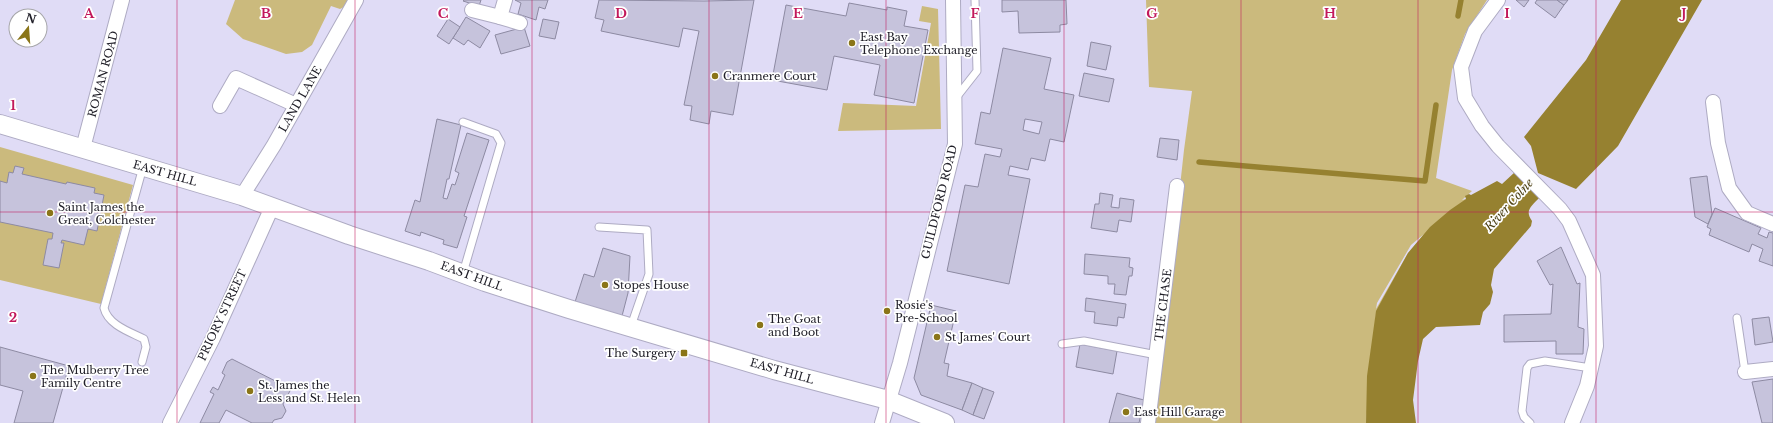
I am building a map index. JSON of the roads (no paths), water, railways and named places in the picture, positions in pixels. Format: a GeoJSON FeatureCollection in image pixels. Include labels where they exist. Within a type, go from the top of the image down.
{"type":"FeatureCollection","features":[{"type":"Feature","properties":{"kind":"street","name":"ROMAN ROAD"},"geometry":{"type":"LineString","coordinates":[[83,148],[122,0]]}},
{"type":"Feature","properties":{"kind":"street","name":"LAND LANE"},"geometry":{"type":"LineString","coordinates":[[242,196],[356,0]]}},
{"type":"Feature","properties":{"kind":"street"},"geometry":{"type":"LineString","coordinates":[[500,17],[505,0]]}},
{"type":"Feature","properties":{"kind":"street","name":"GUILDFORD ROAD"},"geometry":{"type":"LineString","coordinates":[[882,423],[900,363],[955,144],[952,0]]}},
{"type":"Feature","properties":{"kind":"street"},"geometry":{"type":"LineString","coordinates":[[1498,0],[1475,31],[1461,67],[1464,98],[1482,126],[1498,146],[1560,209],[1569,221],[1593,275],[1596,346],[1587,386],[1572,423]]}},
{"type":"Feature","properties":{"kind":"street"},"geometry":{"type":"LineString","coordinates":[[472,10],[520,23]]}},
{"type":"Feature","properties":{"kind":"street"},"geometry":{"type":"LineString","coordinates":[[220,106],[236,78],[296,105]]}},
{"type":"Feature","properties":{"kind":"street"},"geometry":{"type":"LineString","coordinates":[[1713,102],[1718,143],[1729,188],[1747,213],[1773,224]]}},
{"type":"Feature","properties":{"kind":"street","name":"EAST HILL"},"geometry":{"type":"LineString","coordinates":[[0,124],[242,196],[349,235],[569,309],[774,370],[888,400],[945,423]]}},
{"type":"Feature","properties":{"kind":"street","name":"THE CHASE"},"geometry":{"type":"LineString","coordinates":[[1148,423],[1177,186]]}},
{"type":"Feature","properties":{"kind":"street","name":"PRIORY STREET"},"geometry":{"type":"LineString","coordinates":[[170,423],[213,338],[272,206]]}},
{"type":"Feature","properties":{"kind":"street"},"geometry":{"type":"LineString","coordinates":[[1745,372],[1773,369]]}},
{"type":"Feature","properties":{"kind":"lane"},"geometry":{"type":"LineString","coordinates":[[954,101],[977,71],[975,0]]}},
{"type":"Feature","properties":{"kind":"lane"},"geometry":{"type":"LineString","coordinates":[[463,274],[501,143],[496,134],[464,122]]}},
{"type":"Feature","properties":{"kind":"lane"},"geometry":{"type":"LineString","coordinates":[[142,362],[146,347],[144,339],[111,321],[104,308],[143,167]]}},
{"type":"Feature","properties":{"kind":"lane"},"geometry":{"type":"LineString","coordinates":[[599,228],[648,230],[649,274],[631,327]]}},
{"type":"Feature","properties":{"kind":"lane"},"geometry":{"type":"LineString","coordinates":[[1737,318],[1745,372]]}},
{"type":"Feature","properties":{"kind":"lane"},"geometry":{"type":"LineString","coordinates":[[1062,344],[1084,341],[1157,355]]}},
{"type":"Feature","properties":{"kind":"lane"},"geometry":{"type":"LineString","coordinates":[[1530,423],[1524,417],[1522,411],[1527,368],[1530,364],[1545,361],[1591,368]]}},
{"type":"Feature","properties":{"kind":"water"},"geometry":{"type":"Polygon","coordinates":[[[1621,0],[1702,0],[1618,146],[1576,189],[1538,173],[1531,146],[1524,137],[1586,60],[1621,0]]]}},
{"type":"Feature","properties":{"kind":"water","name":"River Colne"},"geometry":{"type":"Polygon","coordinates":[[[1515,172],[1540,197],[1529,211],[1532,221],[1531,226],[1494,269],[1491,285],[1493,292],[1490,304],[1483,312],[1480,325],[1436,327],[1423,339],[1418,361],[1413,400],[1416,423],[1366,423],[1367,376],[1376,311],[1408,253],[1430,227],[1466,199],[1465,196],[1469,194],[1471,195],[1497,181],[1502,184],[1515,172]]]}},
{"type":"Feature","properties":{"kind":"waterway"},"geometry":{"type":"LineString","coordinates":[[1458,16],[1461,0]]}},
{"type":"Feature","properties":{"kind":"waterway"},"geometry":{"type":"LineString","coordinates":[[1199,162],[1425,181],[1436,105]]}},
{"type":"Feature","properties":{"kind":"place","name":"East Bay Telephone Exchange"},"geometry":{"type":"Point","coordinates":[852,43]}},
{"type":"Feature","properties":{"kind":"place","name":"Cranmere Court"},"geometry":{"type":"Point","coordinates":[715,76]}},
{"type":"Feature","properties":{"kind":"place","name":"Saint James the Great, Colchester"},"geometry":{"type":"Point","coordinates":[50,213]}},
{"type":"Feature","properties":{"kind":"place","name":"Stopes House"},"geometry":{"type":"Point","coordinates":[605,285]}},
{"type":"Feature","properties":{"kind":"place","name":"Rosie's Pre-School"},"geometry":{"type":"Point","coordinates":[887,311]}},
{"type":"Feature","properties":{"kind":"place","name":"The Goat and Boot"},"geometry":{"type":"Point","coordinates":[760,325]}},
{"type":"Feature","properties":{"kind":"place","name":"St James' Court"},"geometry":{"type":"Point","coordinates":[937,337]}},
{"type":"Feature","properties":{"kind":"place","name":"The Surgery"},"geometry":{"type":"Point","coordinates":[684,353]}},
{"type":"Feature","properties":{"kind":"place","name":"The Mulberry Tree Family Centre"},"geometry":{"type":"Point","coordinates":[33,376]}},
{"type":"Feature","properties":{"kind":"place","name":"St. James the Less and St. Helen"},"geometry":{"type":"Point","coordinates":[250,391]}},
{"type":"Feature","properties":{"kind":"place","name":"East Hill Garage"},"geometry":{"type":"Point","coordinates":[1126,412]}}]}
